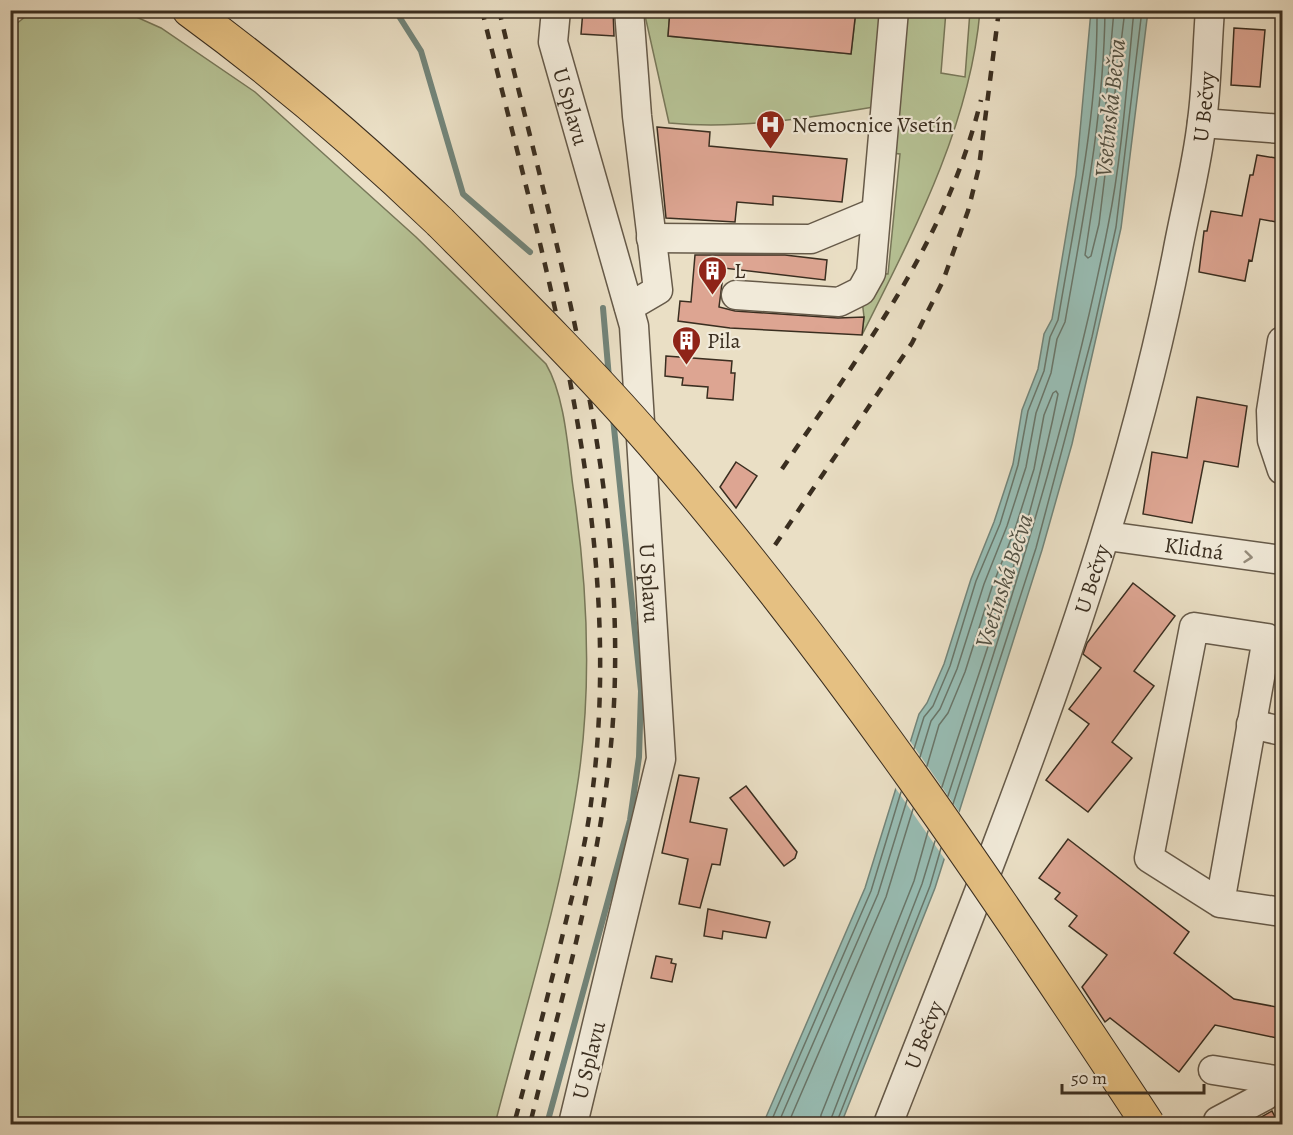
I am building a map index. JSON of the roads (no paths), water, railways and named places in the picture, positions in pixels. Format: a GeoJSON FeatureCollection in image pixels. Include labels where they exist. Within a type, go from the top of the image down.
{"type":"FeatureCollection","features":[{"type":"Feature","properties":{"kind":"main road"},"geometry":{"type":"LineString","coordinates":[[189,10],[268,69],[332,123],[440,222],[529,311],[646,435],[805,632],[979,874],[1148,1125]]}},
{"type":"Feature","properties":{"kind":"street","name":"U Splavu"},"geometry":{"type":"LineString","coordinates":[[556,10],[553,42],[634,326],[661,759],[573,1125]]}},
{"type":"Feature","properties":{"kind":"street"},"geometry":{"type":"LineString","coordinates":[[629,10],[637,116],[658,290],[629,307]]}},
{"type":"Feature","properties":{"kind":"street"},"geometry":{"type":"LineString","coordinates":[[736,295],[839,302],[861,291],[871,273],[894,10]]}},
{"type":"Feature","properties":{"kind":"street","name":"U Bečvy"},"geometry":{"type":"LineString","coordinates":[[888,1125],[1004,830],[1107,536],[1128,463],[1168,297],[1202,123],[1210,10]]}},
{"type":"Feature","properties":{"kind":"street"},"geometry":{"type":"LineString","coordinates":[[1202,123],[1282,129]]}},
{"type":"Feature","properties":{"kind":"street"},"geometry":{"type":"LineString","coordinates":[[651,238],[811,239],[876,212]]}},
{"type":"Feature","properties":{"kind":"street"},"geometry":{"type":"LineString","coordinates":[[1282,341],[1271,411],[1272,440],[1282,470]]}},
{"type":"Feature","properties":{"kind":"street","name":"Klidná"},"geometry":{"type":"LineString","coordinates":[[1107,536],[1282,560]]}},
{"type":"Feature","properties":{"kind":"street"},"geometry":{"type":"LineString","coordinates":[[1220,903],[1267,638],[1194,627],[1149,858],[1220,903],[1282,912]]}},
{"type":"Feature","properties":{"kind":"street"},"geometry":{"type":"LineString","coordinates":[[1251,724],[1282,731]]}},
{"type":"Feature","properties":{"kind":"street"},"geometry":{"type":"LineString","coordinates":[[1213,1070],[1281,1081]]}},
{"type":"Feature","properties":{"kind":"street"},"geometry":{"type":"LineString","coordinates":[[1218,1121],[1265,1096],[1281,1081]]}},
{"type":"Feature","properties":{"kind":"water","name":"Vsetínská Bečva"},"geometry":{"type":"Polygon","coordinates":[[[1091,11],[1148,11],[1121,228],[1072,444],[1042,550],[935,888],[841,1124],[763,1124],[865,888],[919,714],[927,703],[944,664],[971,579],[994,522],[1013,464],[1022,410],[1038,369],[1044,334],[1052,319],[1076,175],[1091,11]]]}},
{"type":"Feature","properties":{"kind":"waterway"},"geometry":{"type":"LineString","coordinates":[[395,10],[421,51],[463,194],[530,252]]}},
{"type":"Feature","properties":{"kind":"waterway"},"geometry":{"type":"LineString","coordinates":[[603,308],[609,378]]}},
{"type":"Feature","properties":{"kind":"waterway"},"geometry":{"type":"LineString","coordinates":[[547,1124],[630,820],[639,757],[641,691],[613,418]]}},
{"type":"Feature","properties":{"kind":"railway"},"geometry":{"type":"LineString","coordinates":[[482,10],[531,205],[574,403],[589,502],[598,602],[600,702],[589,818],[576,880],[514,1124]]}},
{"type":"Feature","properties":{"kind":"railway"},"geometry":{"type":"LineString","coordinates":[[499,10],[578,338],[594,422],[606,505],[613,589],[615,672],[606,787],[586,900],[530,1124]]}},
{"type":"Feature","properties":{"kind":"railway"},"geometry":{"type":"LineString","coordinates":[[775,545],[912,343],[943,281],[968,211],[979,167],[999,10]]}},
{"type":"Feature","properties":{"kind":"railway"},"geometry":{"type":"LineString","coordinates":[[782,469],[871,338],[924,249],[965,153],[981,100]]}},
{"type":"Feature","properties":{"kind":"place","name":"Nemocnice Vsetín"},"geometry":{"type":"Point","coordinates":[771,150]}},
{"type":"Feature","properties":{"kind":"place","name":"L"},"geometry":{"type":"Point","coordinates":[713,296]}},
{"type":"Feature","properties":{"kind":"place","name":"Pila"},"geometry":{"type":"Point","coordinates":[686,366]}}]}
